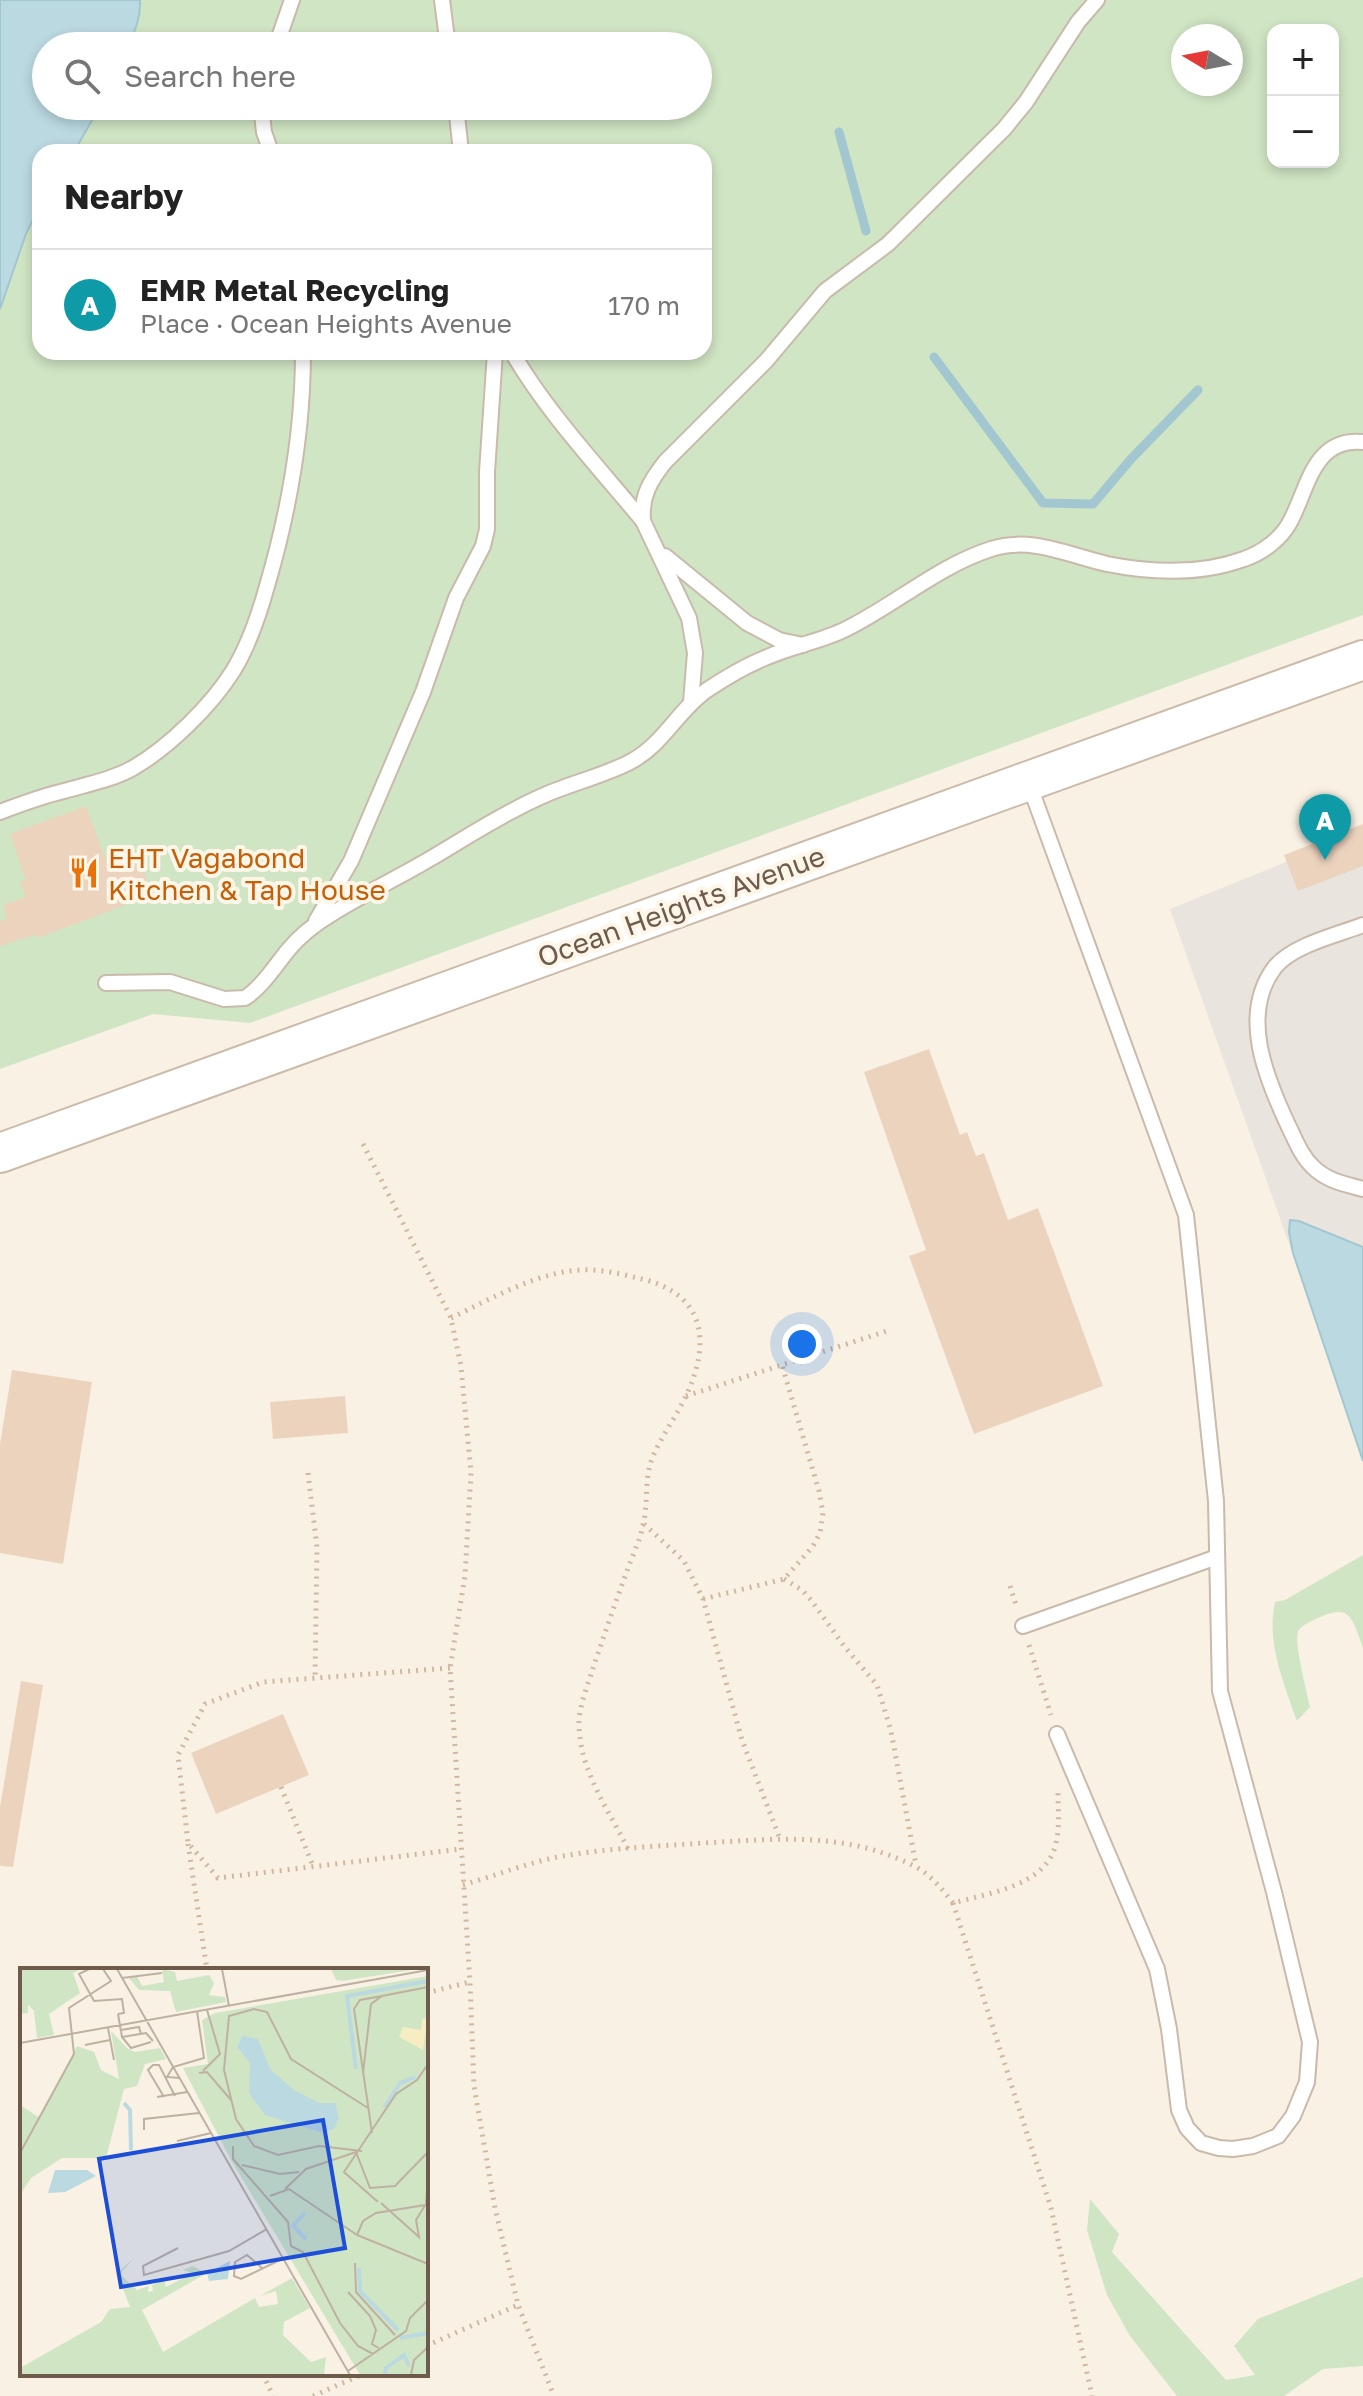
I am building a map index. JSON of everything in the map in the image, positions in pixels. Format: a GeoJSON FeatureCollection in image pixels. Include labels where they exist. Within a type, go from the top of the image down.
{"type":"FeatureCollection","features":[{"type":"Feature","properties":{"kind":"main road","name":"Ocean Heights Avenue"},"geometry":{"type":"LineString","coordinates":[[0,1153],[1363,661]]}},
{"type":"Feature","properties":{"kind":"lane"},"geometry":{"type":"LineString","coordinates":[[281,32],[292,0]]}},
{"type":"Feature","properties":{"kind":"lane"},"geometry":{"type":"LineString","coordinates":[[442,0],[446,32]]}},
{"type":"Feature","properties":{"kind":"lane"},"geometry":{"type":"LineString","coordinates":[[643,521],[645,491],[665,462],[766,361],[825,291],[888,244],[1004,129],[1026,102],[1078,22],[1097,0]]}},
{"type":"Feature","properties":{"kind":"lane"},"geometry":{"type":"LineString","coordinates":[[263,120],[268,144]]}},
{"type":"Feature","properties":{"kind":"lane"},"geometry":{"type":"LineString","coordinates":[[458,120],[460,144]]}},
{"type":"Feature","properties":{"kind":"lane"},"geometry":{"type":"LineString","coordinates":[[0,812],[61,791],[101,782],[139,764],[191,721],[234,670],[248,643],[261,606],[282,530],[297,440],[302,360]]}},
{"type":"Feature","properties":{"kind":"lane"},"geometry":{"type":"LineString","coordinates":[[312,928],[356,849],[423,692],[456,598],[483,546],[487,529],[488,441],[494,360]]}},
{"type":"Feature","properties":{"kind":"lane"},"geometry":{"type":"LineString","coordinates":[[517,360],[568,430],[643,521],[684,602],[693,632],[695,664],[691,702]]}},
{"type":"Feature","properties":{"kind":"lane"},"geometry":{"type":"LineString","coordinates":[[106,983],[170,982],[224,999],[245,998],[293,945],[329,916],[535,799],[630,762],[660,739],[691,702],[766,657],[846,629],[940,572],[988,549],[1005,545],[1039,545],[1107,564],[1170,571],[1198,570],[1245,559],[1267,547],[1289,525],[1316,463],[1323,454],[1344,443],[1363,442]]}},
{"type":"Feature","properties":{"kind":"lane"},"geometry":{"type":"LineString","coordinates":[[656,549],[747,623],[779,640],[804,645]]}},
{"type":"Feature","properties":{"kind":"lane"},"geometry":{"type":"LineString","coordinates":[[1028,781],[1186,1215],[1216,1501],[1220,1691],[1310,2042],[1307,2082],[1293,2116],[1278,2136],[1253,2146],[1219,2148],[1201,2143],[1187,2128],[1179,2110],[1169,2029],[1157,1969],[1057,1734]]}},
{"type":"Feature","properties":{"kind":"lane"},"geometry":{"type":"LineString","coordinates":[[1363,925],[1295,951],[1283,959],[1268,980],[1257,1016],[1260,1048],[1276,1099],[1302,1153],[1325,1177],[1363,1189]]}},
{"type":"Feature","properties":{"kind":"lane"},"geometry":{"type":"LineString","coordinates":[[1023,1626],[1217,1557]]}},
{"type":"Feature","properties":{"kind":"path"},"geometry":{"type":"LineString","coordinates":[[363,1144],[451,1318],[461,1366],[471,1473],[465,1576],[450,1668],[474,2086],[495,2208],[518,2305],[554,2396]]}},
{"type":"Feature","properties":{"kind":"path"},"geometry":{"type":"LineString","coordinates":[[451,1318],[540,1277],[589,1269],[665,1286],[679,1294],[698,1324],[700,1351],[695,1375],[654,1454],[647,1479],[644,1524],[579,1717],[581,1748],[586,1766],[628,1849]]}},
{"type":"Feature","properties":{"kind":"path"},"geometry":{"type":"LineString","coordinates":[[686,1396],[890,1330]]}},
{"type":"Feature","properties":{"kind":"path"},"geometry":{"type":"LineString","coordinates":[[703,1599],[784,1579],[813,1546],[820,1533],[823,1513],[819,1491],[782,1365]]}},
{"type":"Feature","properties":{"kind":"path"},"geometry":{"type":"LineString","coordinates":[[308,1473],[317,1558],[315,1678]]}},
{"type":"Feature","properties":{"kind":"path"},"geometry":{"type":"LineString","coordinates":[[644,1524],[684,1561],[703,1599],[742,1740],[780,1839]]}},
{"type":"Feature","properties":{"kind":"path"},"geometry":{"type":"LineString","coordinates":[[784,1579],[811,1600],[877,1685],[891,1731],[916,1866]]}},
{"type":"Feature","properties":{"kind":"path"},"geometry":{"type":"LineString","coordinates":[[953,1903],[1021,1883],[1038,1873],[1056,1845],[1057,1734],[1010,1586]]}},
{"type":"Feature","properties":{"kind":"path"},"geometry":{"type":"LineString","coordinates":[[207,1968],[178,1755],[205,1704],[263,1682],[450,1668]]}},
{"type":"Feature","properties":{"kind":"path"},"geometry":{"type":"LineString","coordinates":[[281,1787],[313,1866]]}},
{"type":"Feature","properties":{"kind":"path"},"geometry":{"type":"LineString","coordinates":[[463,1885],[567,1855],[780,1839],[826,1840],[861,1847],[916,1866],[953,1903],[1051,2208],[1092,2396]]}},
{"type":"Feature","properties":{"kind":"path"},"geometry":{"type":"LineString","coordinates":[[188,1843],[218,1878],[461,1849]]}},
{"type":"Feature","properties":{"kind":"path"},"geometry":{"type":"LineString","coordinates":[[428,1992],[470,1982]]}},
{"type":"Feature","properties":{"kind":"path"},"geometry":{"type":"LineString","coordinates":[[428,2345],[518,2305]]}},
{"type":"Feature","properties":{"kind":"path"},"geometry":{"type":"LineString","coordinates":[[264,2376],[273,2396]]}},
{"type":"Feature","properties":{"kind":"path"},"geometry":{"type":"LineString","coordinates":[[313,2396],[358,2376]]}},
{"type":"Feature","properties":{"kind":"shaded area"},"geometry":{"type":"Polygon","coordinates":[[[1363,831],[1363,1452],[1170,909],[1363,831]]]}},
{"type":"Feature","properties":{"kind":"green space"},"geometry":{"type":"Polygon","coordinates":[[[0,0],[1363,0],[1363,615],[250,1023],[153,1014],[0,1069],[0,0]]]}},
{"type":"Feature","properties":{"kind":"green space"},"geometry":{"type":"Polygon","coordinates":[[[1363,1555],[1363,1648],[1351,1620],[1341,1612],[1324,1615],[1300,1628],[1298,1647],[1310,1707],[1297,1721],[1275,1647],[1275,1602],[1285,1600],[1363,1555]]]}},
{"type":"Feature","properties":{"kind":"green space"},"geometry":{"type":"Polygon","coordinates":[[[1090,2199],[1119,2234],[1112,2252],[1226,2380],[1255,2375],[1234,2346],[1258,2319],[1363,2277],[1363,2366],[1323,2369],[1284,2396],[1177,2396],[1130,2336],[1107,2295],[1087,2230],[1090,2199]]]}},
{"type":"Feature","properties":{"kind":"water"},"geometry":{"type":"Polygon","coordinates":[[[0,0],[140,0],[134,32],[32,32],[32,120],[92,120],[79,144],[32,144],[32,222],[0,309],[0,0]]]}},
{"type":"Feature","properties":{"kind":"water"},"geometry":{"type":"Polygon","coordinates":[[[1290,1220],[1363,1247],[1363,1461],[1293,1253],[1290,1220]]]}},
{"type":"Feature","properties":{"kind":"building","name":"EHT Vagabond Kitchen & Tap House"},"geometry":{"type":"Polygon","coordinates":[[[86,806],[108,866],[138,855],[151,892],[38,938],[37,934],[0,946],[0,921],[7,919],[3,905],[26,897],[20,882],[26,880],[10,834],[86,806]]]}},
{"type":"Feature","properties":{"kind":"building"},"geometry":{"type":"Polygon","coordinates":[[[1363,824],[1363,866],[1298,891],[1284,855],[1363,824]]]}},
{"type":"Feature","properties":{"kind":"building"},"geometry":{"type":"Polygon","coordinates":[[[929,1049],[960,1135],[967,1132],[976,1156],[984,1153],[1008,1220],[1038,1208],[1103,1386],[974,1434],[909,1256],[926,1250],[864,1072],[929,1049]]]}},
{"type":"Feature","properties":{"kind":"building"},"geometry":{"type":"Polygon","coordinates":[[[12,1370],[92,1382],[63,1564],[0,1553],[0,1444],[12,1370]]]}},
{"type":"Feature","properties":{"kind":"building"},"geometry":{"type":"Polygon","coordinates":[[[345,1396],[348,1433],[273,1439],[270,1402],[345,1396]]]}},
{"type":"Feature","properties":{"kind":"building"},"geometry":{"type":"Polygon","coordinates":[[[21,1681],[43,1685],[13,1867],[0,1866],[0,1807],[21,1681]]]}},
{"type":"Feature","properties":{"kind":"building"},"geometry":{"type":"Polygon","coordinates":[[[283,1714],[309,1775],[216,1814],[191,1753],[283,1714]]]}},
{"type":"Feature","properties":{"kind":"waterway"},"geometry":{"type":"LineString","coordinates":[[839,132],[866,231]]}},
{"type":"Feature","properties":{"kind":"waterway"},"geometry":{"type":"LineString","coordinates":[[934,357],[1043,503],[1093,504],[1131,459],[1198,390]]}},
{"type":"Feature","properties":{"kind":"place","name":"EMR Metal Recycling"},"geometry":{"type":"Point","coordinates":[1325,860]}},
{"type":"Feature","properties":{"kind":"place","name":"EHT Vagabond Kitchen & Tap House"},"geometry":{"type":"Point","coordinates":[84,873]}}]}
